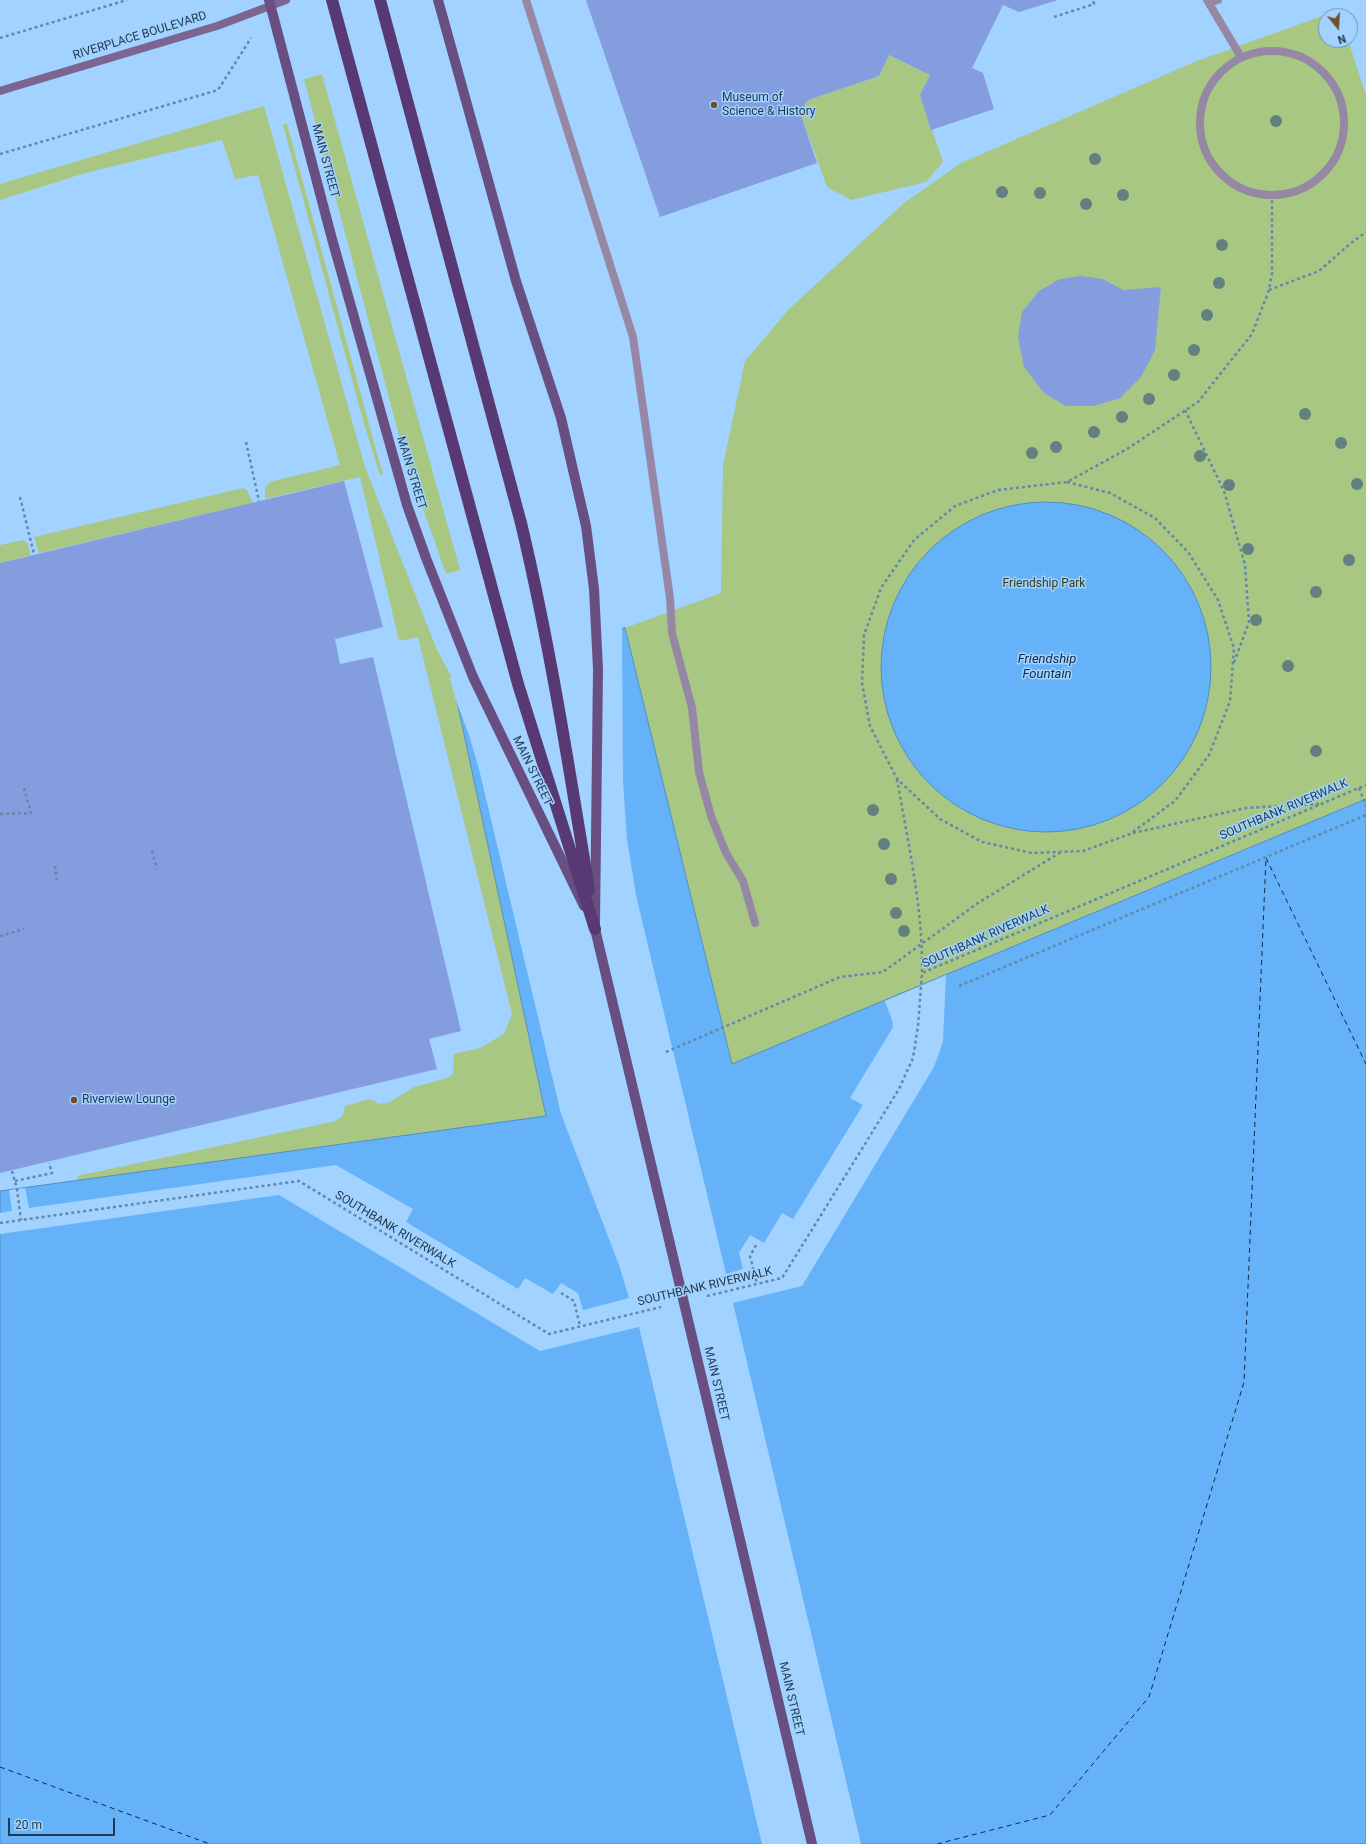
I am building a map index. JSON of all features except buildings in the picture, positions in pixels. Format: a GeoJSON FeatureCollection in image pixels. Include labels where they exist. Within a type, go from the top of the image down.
{"type":"FeatureCollection","features":[{"type":"Feature","properties":{"kind":"highway"},"geometry":{"type":"LineString","coordinates":[[332,0],[504,635],[532,732],[595,929]]}},
{"type":"Feature","properties":{"kind":"highway"},"geometry":{"type":"LineString","coordinates":[[380,0],[521,523],[544,625],[562,720],[595,929]]}},
{"type":"Feature","properties":{"kind":"main road","name":"RIVERPLACE BOULEVARD"},"geometry":{"type":"LineString","coordinates":[[0,91],[217,26],[270,3],[286,0]]}},
{"type":"Feature","properties":{"kind":"main road","name":"MAIN STREET"},"geometry":{"type":"LineString","coordinates":[[438,0],[510,263],[563,424],[586,526],[596,612],[598,695],[595,929]]}},
{"type":"Feature","properties":{"kind":"main road","name":"MAIN STREET"},"geometry":{"type":"LineString","coordinates":[[270,3],[394,462],[420,543],[460,645],[499,732],[595,929],[812,1844]]}},
{"type":"Feature","properties":{"kind":"lane"},"geometry":{"type":"LineString","coordinates":[[526,0],[633,337],[670,598],[672,633],[692,708],[699,772],[711,816],[726,853],[743,881],[755,923]]}},
{"type":"Feature","properties":{"kind":"lane"},"geometry":{"type":"LineString","coordinates":[[1218,0],[1208,2],[1241,57]]}},
{"type":"Feature","properties":{"kind":"lane"},"geometry":{"type":"LineString","coordinates":[[1263,50],[1287,51],[1309,60],[1327,75],[1340,95],[1345,118],[1342,142],[1332,163],[1317,181],[1295,192],[1272,196],[1248,192],[1226,180],[1210,162],[1200,139],[1199,115],[1206,91],[1220,71],[1241,57],[1263,50]]}},
{"type":"Feature","properties":{"kind":"path"},"geometry":{"type":"LineString","coordinates":[[0,38],[127,0]]}},
{"type":"Feature","properties":{"kind":"path"},"geometry":{"type":"LineString","coordinates":[[1054,17],[1094,4],[1093,0]]}},
{"type":"Feature","properties":{"kind":"path"},"geometry":{"type":"LineString","coordinates":[[0,154],[218,90],[230,73],[270,3]]}},
{"type":"Feature","properties":{"kind":"path"},"geometry":{"type":"LineString","coordinates":[[1067,482],[1127,448],[1198,402],[1252,334],[1269,290],[1272,273],[1272,196]]}},
{"type":"Feature","properties":{"kind":"path"},"geometry":{"type":"LineString","coordinates":[[1269,290],[1319,271],[1351,242],[1366,232]]}},
{"type":"Feature","properties":{"kind":"path"},"geometry":{"type":"LineString","coordinates":[[1185,410],[1224,491],[1245,565],[1249,622],[1232,668]]}},
{"type":"Feature","properties":{"kind":"path"},"geometry":{"type":"LineString","coordinates":[[246,442],[259,501]]}},
{"type":"Feature","properties":{"kind":"path"},"geometry":{"type":"LineString","coordinates":[[922,973],[922,941],[912,864],[897,779],[870,726],[862,683],[864,635],[881,588],[914,540],[956,506],[998,490],[1067,482],[1110,493],[1155,518],[1188,552],[1218,600],[1234,648],[1230,700],[1209,755],[1175,801],[1130,834]]}},
{"type":"Feature","properties":{"kind":"path"},"geometry":{"type":"LineString","coordinates":[[20,496],[34,554]]}},
{"type":"Feature","properties":{"kind":"path"},"geometry":{"type":"LineString","coordinates":[[897,779],[940,819],[982,842],[1032,853],[1083,851],[1130,834],[1246,808],[1322,804]]}},
{"type":"Feature","properties":{"kind":"path"},"geometry":{"type":"LineString","coordinates":[[0,814],[31,813],[23,785]]}},
{"type":"Feature","properties":{"kind":"path","name":"SOUTHBANK RIVERWALK"},"geometry":{"type":"LineString","coordinates":[[703,1297],[782,1278],[899,1089],[913,1058],[918,1026],[922,973],[1366,785]]}},
{"type":"Feature","properties":{"kind":"path"},"geometry":{"type":"LineString","coordinates":[[1359,788],[1366,806]]}},
{"type":"Feature","properties":{"kind":"path"},"geometry":{"type":"LineString","coordinates":[[959,986],[1366,815]]}},
{"type":"Feature","properties":{"kind":"path"},"geometry":{"type":"LineString","coordinates":[[152,851],[157,869]]}},
{"type":"Feature","properties":{"kind":"path"},"geometry":{"type":"LineString","coordinates":[[666,1052],[840,977],[882,972],[922,941],[978,903],[1062,852]]}},
{"type":"Feature","properties":{"kind":"path"},"geometry":{"type":"LineString","coordinates":[[55,866],[57,880]]}},
{"type":"Feature","properties":{"kind":"path"},"geometry":{"type":"LineString","coordinates":[[0,936],[24,929]]}},
{"type":"Feature","properties":{"kind":"path"},"geometry":{"type":"LineString","coordinates":[[15,1181],[52,1173],[49,1163]]}},
{"type":"Feature","properties":{"kind":"path"},"geometry":{"type":"LineString","coordinates":[[12,1170],[17,1189],[21,1220]]}},
{"type":"Feature","properties":{"kind":"path","name":"SOUTHBANK RIVERWALK"},"geometry":{"type":"LineString","coordinates":[[0,1224],[299,1181],[549,1334],[664,1306]]}},
{"type":"Feature","properties":{"kind":"path"},"geometry":{"type":"LineString","coordinates":[[756,1245],[750,1256],[757,1284]]}},
{"type":"Feature","properties":{"kind":"path"},"geometry":{"type":"LineString","coordinates":[[561,1293],[574,1301],[580,1326]]}},
{"type":"Feature","properties":{"kind":"green space","name":"Friendship Park"},"geometry":{"type":"Polygon","coordinates":[[[1318,18],[1318,48],[1351,48],[1366,95],[1366,799],[732,1064],[625,628],[721,593],[723,465],[745,361],[789,309],[904,203],[961,163],[1197,61],[1318,18]]]}},
{"type":"Feature","properties":{"kind":"green space"},"geometry":{"type":"Polygon","coordinates":[[[889,55],[930,75],[920,95],[943,162],[926,182],[851,200],[827,187],[800,112],[808,100],[879,76],[889,55]]]}},
{"type":"Feature","properties":{"kind":"green space"},"geometry":{"type":"Polygon","coordinates":[[[322,74],[460,570],[446,574],[404,454],[304,79],[322,74]]]}},
{"type":"Feature","properties":{"kind":"green space"},"geometry":{"type":"Polygon","coordinates":[[[264,106],[365,467],[437,650],[452,678],[546,1116],[78,1181],[77,1176],[336,1121],[343,1115],[345,1106],[370,1099],[379,1104],[388,1103],[414,1087],[444,1079],[453,1074],[454,1054],[480,1048],[504,1034],[512,1014],[418,637],[399,641],[360,477],[265,499],[265,487],[270,482],[340,465],[258,175],[235,179],[222,140],[85,173],[0,200],[0,184],[264,106]]]}},
{"type":"Feature","properties":{"kind":"green space"},"geometry":{"type":"Polygon","coordinates":[[[287,124],[383,475],[380,475],[364,424],[283,125],[287,124]]]}},
{"type":"Feature","properties":{"kind":"green space"},"geometry":{"type":"Polygon","coordinates":[[[243,488],[247,490],[253,503],[39,553],[34,537],[243,488]]]}},
{"type":"Feature","properties":{"kind":"green space"},"geometry":{"type":"Polygon","coordinates":[[[24,540],[27,543],[31,555],[0,563],[0,545],[24,540]]]}},
{"type":"Feature","properties":{"kind":"water","name":"Friendship Fountain"},"geometry":{"type":"Polygon","coordinates":[[[1046,502],[1078,506],[1109,515],[1137,530],[1162,551],[1183,576],[1198,604],[1207,635],[1211,667],[1207,699],[1198,730],[1183,758],[1162,783],[1137,804],[1109,819],[1078,828],[1046,832],[1014,828],[983,819],[955,804],[930,783],[909,758],[894,730],[885,699],[881,667],[885,635],[894,604],[909,576],[930,551],[955,530],[983,515],[1014,506],[1046,502]]]}},
{"type":"Feature","properties":{"kind":"water"},"geometry":{"type":"Polygon","coordinates":[[[625,628],[732,1064],[1366,799],[1366,1844],[0,1844],[0,1191],[546,1116],[452,678],[625,628]]]}},
{"type":"Feature","properties":{"kind":"pier"},"geometry":{"type":"Polygon","coordinates":[[[622,627],[623,781],[627,839],[636,895],[726,1274],[743,1269],[739,1253],[750,1235],[764,1243],[782,1213],[793,1219],[863,1105],[850,1098],[893,1027],[885,1001],[946,975],[943,1042],[934,1067],[802,1286],[733,1303],[861,1844],[762,1844],[639,1327],[540,1351],[279,1195],[0,1234],[0,1213],[12,1211],[9,1190],[25,1188],[29,1208],[336,1165],[413,1209],[406,1222],[518,1289],[525,1278],[553,1294],[561,1283],[578,1293],[583,1310],[629,1298],[619,1265],[561,1114],[479,769],[469,735],[454,695],[450,678],[452,676],[622,627]]]}},
{"type":"Feature","properties":{"kind":"ferry route"},"geometry":{"type":"LineString","coordinates":[[937,1844],[1050,1815],[1149,1697],[1244,1382],[1266,857]]}},
{"type":"Feature","properties":{"kind":"ferry route"},"geometry":{"type":"LineString","coordinates":[[1266,858],[1366,1064]]}},
{"type":"Feature","properties":{"kind":"ferry route"},"geometry":{"type":"LineString","coordinates":[[0,1767],[210,1844]]}},
{"type":"Feature","properties":{"kind":"place","name":"Museum of Science & History"},"geometry":{"type":"Point","coordinates":[714,105]}},
{"type":"Feature","properties":{"kind":"place","name":"Riverview Lounge"},"geometry":{"type":"Point","coordinates":[74,1100]}}]}
